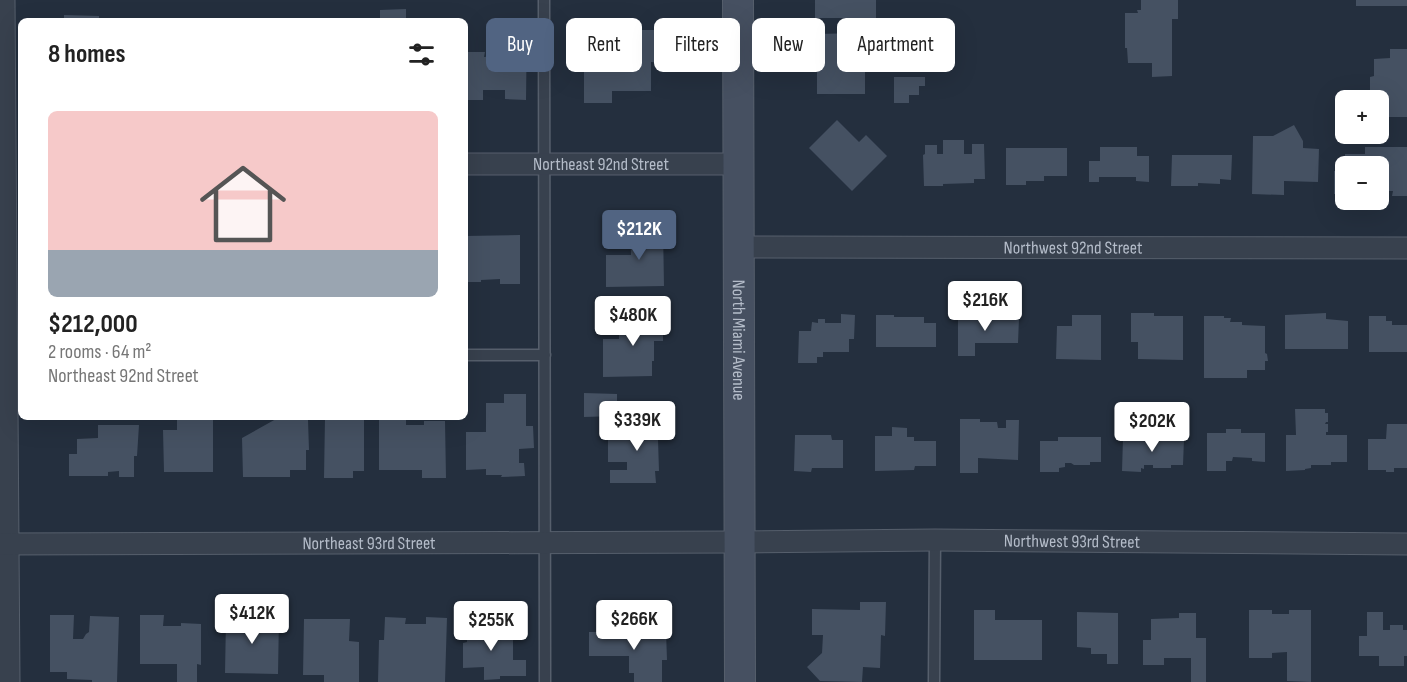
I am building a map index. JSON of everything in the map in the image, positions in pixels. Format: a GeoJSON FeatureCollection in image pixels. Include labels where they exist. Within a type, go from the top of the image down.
{"type":"FeatureCollection","features":[{"type":"Feature","properties":{"kind":"main road","name":"North Miami Avenue"},"geometry":{"type":"LineString","coordinates":[[738,0],[740,682]]}},
{"type":"Feature","properties":{"kind":"street"},"geometry":{"type":"LineString","coordinates":[[4,0],[9,355],[5,544],[9,682]]}},
{"type":"Feature","properties":{"kind":"street","name":"Northeast 92nd Street"},"geometry":{"type":"LineString","coordinates":[[468,164],[739,164]]}},
{"type":"Feature","properties":{"kind":"street","name":"Northwest 92nd Street"},"geometry":{"type":"LineString","coordinates":[[739,247],[1407,248]]}},
{"type":"Feature","properties":{"kind":"street","name":"Northwest 93rd Street"},"geometry":{"type":"LineString","coordinates":[[739,542],[935,540],[1407,544]]}},
{"type":"Feature","properties":{"kind":"street","name":"Northeast 93rd Street"},"geometry":{"type":"LineString","coordinates":[[5,544],[739,542]]}},
{"type":"Feature","properties":{"kind":"lane"},"geometry":{"type":"LineString","coordinates":[[544,0],[545,682]]}},
{"type":"Feature","properties":{"kind":"lane"},"geometry":{"type":"LineString","coordinates":[[468,355],[545,354]]}},
{"type":"Feature","properties":{"kind":"lane"},"geometry":{"type":"LineString","coordinates":[[934,682],[935,540]]}},
{"type":"Feature","properties":{"kind":"building"},"geometry":{"type":"Polygon","coordinates":[[[815,0],[876,0],[876,18],[815,18],[815,0]]]}},
{"type":"Feature","properties":{"kind":"building"},"geometry":{"type":"Polygon","coordinates":[[[1141,0],[1178,0],[1178,19],[1172,19],[1172,76],[1152,77],[1152,63],[1128,63],[1127,48],[1125,48],[1125,13],[1138,13],[1137,10],[1141,10],[1141,0]]]}},
{"type":"Feature","properties":{"kind":"building"},"geometry":{"type":"Polygon","coordinates":[[[1356,0],[1407,0],[1407,6],[1356,6],[1356,0]]]}},
{"type":"Feature","properties":{"kind":"building"},"geometry":{"type":"Polygon","coordinates":[[[406,9],[406,18],[380,18],[380,10],[406,9]]]}},
{"type":"Feature","properties":{"kind":"building"},"geometry":{"type":"Polygon","coordinates":[[[64,15],[99,16],[99,18],[64,18],[64,15]]]}},
{"type":"Feature","properties":{"kind":"building"},"geometry":{"type":"Polygon","coordinates":[[[642,30],[654,30],[651,91],[612,91],[612,103],[584,103],[584,72],[642,72],[642,30]]]}},
{"type":"Feature","properties":{"kind":"building"},"geometry":{"type":"Polygon","coordinates":[[[825,34],[837,34],[837,72],[865,72],[865,94],[817,94],[817,72],[825,72],[825,34]]]}},
{"type":"Feature","properties":{"kind":"building"},"geometry":{"type":"Polygon","coordinates":[[[1390,49],[1407,49],[1407,117],[1389,117],[1389,90],[1370,90],[1370,77],[1374,76],[1374,59],[1390,58],[1390,49]]]}},
{"type":"Feature","properties":{"kind":"building"},"geometry":{"type":"Polygon","coordinates":[[[468,52],[485,52],[484,57],[486,57],[486,72],[526,72],[526,100],[505,99],[505,90],[483,90],[483,100],[468,100],[468,52]]]}},
{"type":"Feature","properties":{"kind":"building"},"geometry":{"type":"Polygon","coordinates":[[[894,77],[925,77],[925,86],[919,86],[919,95],[909,95],[909,103],[894,103],[894,77]]]}},
{"type":"Feature","properties":{"kind":"building"},"geometry":{"type":"Polygon","coordinates":[[[837,120],[859,142],[866,135],[887,156],[852,191],[809,148],[837,120]]]}},
{"type":"Feature","properties":{"kind":"building"},"geometry":{"type":"Polygon","coordinates":[[[1294,125],[1303,141],[1303,148],[1319,149],[1318,182],[1284,181],[1284,195],[1252,194],[1253,136],[1273,136],[1294,125]]]}},
{"type":"Feature","properties":{"kind":"building"},"geometry":{"type":"Polygon","coordinates":[[[943,140],[964,140],[964,154],[972,154],[972,144],[984,144],[985,179],[974,179],[974,183],[924,186],[925,145],[937,145],[937,154],[943,154],[943,140]]]}},
{"type":"Feature","properties":{"kind":"building"},"geometry":{"type":"Polygon","coordinates":[[[1100,147],[1137,147],[1137,156],[1149,156],[1149,182],[1136,181],[1136,177],[1099,177],[1099,182],[1089,182],[1089,161],[1100,161],[1100,147]]]}},
{"type":"Feature","properties":{"kind":"building"},"geometry":{"type":"Polygon","coordinates":[[[1365,147],[1407,147],[1407,196],[1392,196],[1393,191],[1389,191],[1389,156],[1345,156],[1345,154],[1365,154],[1365,147]]]}},
{"type":"Feature","properties":{"kind":"building"},"geometry":{"type":"Polygon","coordinates":[[[1006,148],[1067,148],[1067,176],[1044,176],[1044,181],[1026,181],[1026,185],[1006,185],[1006,148]]]}},
{"type":"Feature","properties":{"kind":"building"},"geometry":{"type":"Polygon","coordinates":[[[1172,155],[1232,155],[1231,180],[1220,179],[1220,184],[1198,183],[1198,186],[1171,186],[1172,155]]]}},
{"type":"Feature","properties":{"kind":"building"},"geometry":{"type":"Polygon","coordinates":[[[1334,171],[1335,171],[1335,194],[1334,171]]]}},
{"type":"Feature","properties":{"kind":"building"},"geometry":{"type":"Polygon","coordinates":[[[663,227],[664,286],[606,287],[606,255],[631,255],[630,228],[663,227]]]}},
{"type":"Feature","properties":{"kind":"building"},"geometry":{"type":"Polygon","coordinates":[[[520,235],[520,284],[500,284],[500,279],[468,282],[468,236],[520,235]]]}},
{"type":"Feature","properties":{"kind":"building"},"geometry":{"type":"Polygon","coordinates":[[[1131,313],[1183,316],[1183,360],[1138,359],[1138,342],[1131,342],[1131,313]]]}},
{"type":"Feature","properties":{"kind":"building"},"geometry":{"type":"Polygon","coordinates":[[[1326,313],[1326,319],[1348,321],[1348,349],[1285,349],[1285,315],[1326,313]]]}},
{"type":"Feature","properties":{"kind":"building"},"geometry":{"type":"Polygon","coordinates":[[[841,314],[855,315],[854,339],[849,339],[849,352],[823,352],[823,357],[817,357],[817,363],[798,363],[799,331],[811,331],[812,322],[818,323],[818,319],[825,319],[825,323],[841,323],[841,314]]]}},
{"type":"Feature","properties":{"kind":"building"},"geometry":{"type":"Polygon","coordinates":[[[876,315],[924,317],[924,323],[936,323],[936,347],[876,347],[876,315]]]}},
{"type":"Feature","properties":{"kind":"building"},"geometry":{"type":"Polygon","coordinates":[[[973,315],[1019,318],[1018,343],[975,343],[975,356],[958,356],[958,318],[973,319],[973,315]]]}},
{"type":"Feature","properties":{"kind":"building"},"geometry":{"type":"Polygon","coordinates":[[[1072,315],[1101,315],[1101,360],[1056,359],[1057,326],[1072,326],[1072,315]]]}},
{"type":"Feature","properties":{"kind":"building"},"geometry":{"type":"Polygon","coordinates":[[[1204,316],[1224,316],[1224,318],[1231,318],[1230,322],[1242,322],[1242,325],[1265,326],[1265,353],[1268,361],[1265,361],[1265,370],[1247,370],[1247,378],[1204,378],[1204,316]]]}},
{"type":"Feature","properties":{"kind":"building"},"geometry":{"type":"Polygon","coordinates":[[[1369,316],[1386,316],[1386,321],[1392,321],[1392,325],[1407,325],[1407,352],[1369,352],[1369,316]]]}},
{"type":"Feature","properties":{"kind":"building"},"geometry":{"type":"Polygon","coordinates":[[[619,317],[663,317],[663,341],[654,341],[652,376],[603,377],[603,339],[619,339],[619,317]]]}},
{"type":"Feature","properties":{"kind":"building"},"geometry":{"type":"Polygon","coordinates":[[[584,393],[617,394],[617,416],[584,417],[584,393]]]}},
{"type":"Feature","properties":{"kind":"building"},"geometry":{"type":"Polygon","coordinates":[[[504,394],[526,394],[526,426],[533,426],[534,448],[519,449],[519,463],[524,463],[525,476],[501,477],[502,475],[486,475],[486,469],[466,470],[466,432],[486,432],[486,403],[504,403],[504,394]]]}},
{"type":"Feature","properties":{"kind":"building"},"geometry":{"type":"Polygon","coordinates":[[[1295,409],[1325,409],[1325,413],[1328,413],[1328,422],[1325,424],[1328,424],[1326,435],[1347,435],[1347,462],[1331,462],[1331,465],[1311,465],[1311,468],[1305,470],[1286,471],[1286,435],[1296,435],[1295,409]]]}},
{"type":"Feature","properties":{"kind":"building"},"geometry":{"type":"Polygon","coordinates":[[[960,419],[997,422],[998,428],[1006,428],[1006,420],[1019,420],[1018,460],[978,458],[978,473],[960,473],[960,419]]]}},
{"type":"Feature","properties":{"kind":"building"},"geometry":{"type":"Polygon","coordinates":[[[177,420],[213,420],[213,472],[164,472],[163,430],[177,430],[177,420]]]}},
{"type":"Feature","properties":{"kind":"building"},"geometry":{"type":"Polygon","coordinates":[[[274,420],[308,420],[309,450],[306,450],[306,470],[290,470],[290,477],[243,477],[242,438],[274,420]]]}},
{"type":"Feature","properties":{"kind":"building"},"geometry":{"type":"Polygon","coordinates":[[[325,420],[364,420],[364,471],[353,471],[353,478],[324,478],[325,420]]]}},
{"type":"Feature","properties":{"kind":"building"},"geometry":{"type":"Polygon","coordinates":[[[379,420],[406,420],[406,425],[424,425],[424,421],[445,421],[446,478],[422,478],[422,470],[379,470],[379,420]]]}},
{"type":"Feature","properties":{"kind":"building"},"geometry":{"type":"Polygon","coordinates":[[[627,420],[663,420],[663,440],[658,440],[659,471],[655,471],[656,483],[610,483],[610,470],[627,470],[627,462],[608,462],[608,438],[627,438],[627,420]]]}},
{"type":"Feature","properties":{"kind":"building"},"geometry":{"type":"Polygon","coordinates":[[[1387,424],[1407,424],[1407,468],[1394,468],[1394,472],[1368,470],[1368,439],[1386,439],[1387,424]]]}},
{"type":"Feature","properties":{"kind":"building"},"geometry":{"type":"Polygon","coordinates":[[[98,425],[139,425],[137,456],[134,456],[134,477],[119,477],[119,471],[108,472],[108,476],[69,476],[69,454],[77,454],[77,439],[98,438],[98,425]]]}},
{"type":"Feature","properties":{"kind":"building"},"geometry":{"type":"Polygon","coordinates":[[[892,427],[907,428],[907,437],[914,437],[914,441],[936,441],[936,466],[915,466],[914,470],[875,471],[875,436],[892,436],[892,427]]]}},
{"type":"Feature","properties":{"kind":"building"},"geometry":{"type":"Polygon","coordinates":[[[1226,429],[1241,429],[1241,433],[1265,433],[1265,462],[1252,461],[1252,458],[1233,457],[1232,461],[1226,461],[1226,471],[1207,471],[1207,433],[1226,433],[1226,429]]]}},
{"type":"Feature","properties":{"kind":"building"},"geometry":{"type":"Polygon","coordinates":[[[795,435],[831,435],[832,440],[843,440],[843,468],[812,468],[811,472],[794,471],[795,435]]]}},
{"type":"Feature","properties":{"kind":"building"},"geometry":{"type":"Polygon","coordinates":[[[1058,437],[1101,437],[1101,462],[1090,462],[1090,465],[1065,463],[1065,467],[1059,468],[1059,472],[1040,472],[1040,441],[1058,441],[1058,437]]]}},
{"type":"Feature","properties":{"kind":"building"},"geometry":{"type":"Polygon","coordinates":[[[1123,438],[1184,439],[1183,465],[1153,468],[1153,465],[1144,465],[1141,472],[1122,471],[1123,438]]]}},
{"type":"Feature","properties":{"kind":"building"},"geometry":{"type":"Polygon","coordinates":[[[860,602],[886,602],[885,636],[881,635],[880,668],[863,667],[862,682],[820,681],[807,667],[822,653],[823,635],[812,635],[812,609],[860,610],[860,602]]]}},
{"type":"Feature","properties":{"kind":"building"},"geometry":{"type":"Polygon","coordinates":[[[974,610],[995,610],[995,620],[1042,620],[1042,660],[974,660],[974,610]]]}},
{"type":"Feature","properties":{"kind":"building"},"geometry":{"type":"Polygon","coordinates":[[[1249,610],[1272,610],[1272,614],[1289,614],[1289,610],[1311,610],[1311,682],[1287,681],[1287,652],[1272,653],[1272,658],[1249,658],[1249,610]]]}},
{"type":"Feature","properties":{"kind":"building"},"geometry":{"type":"Polygon","coordinates":[[[1077,612],[1118,613],[1118,664],[1107,664],[1107,654],[1091,654],[1091,648],[1077,647],[1077,612]]]}},
{"type":"Feature","properties":{"kind":"building"},"geometry":{"type":"Polygon","coordinates":[[[1367,612],[1383,612],[1383,630],[1390,630],[1390,625],[1403,625],[1403,630],[1407,630],[1407,656],[1404,656],[1404,666],[1379,666],[1379,656],[1359,656],[1359,636],[1367,636],[1367,612]]]}},
{"type":"Feature","properties":{"kind":"building"},"geometry":{"type":"Polygon","coordinates":[[[1179,613],[1196,613],[1196,638],[1206,638],[1206,682],[1191,682],[1191,658],[1164,658],[1164,665],[1143,665],[1143,640],[1151,640],[1151,619],[1179,618],[1179,613]]]}},
{"type":"Feature","properties":{"kind":"building"},"geometry":{"type":"Polygon","coordinates":[[[50,615],[74,615],[73,639],[83,639],[89,632],[90,616],[119,617],[117,682],[67,679],[67,672],[50,672],[50,615]]]}},
{"type":"Feature","properties":{"kind":"building"},"geometry":{"type":"Polygon","coordinates":[[[140,615],[164,615],[163,626],[181,626],[181,623],[201,624],[201,665],[197,664],[197,682],[177,682],[177,664],[140,664],[140,615]]]}},
{"type":"Feature","properties":{"kind":"building"},"geometry":{"type":"Polygon","coordinates":[[[241,616],[279,617],[278,674],[225,673],[226,619],[241,620],[241,616]]]}},
{"type":"Feature","properties":{"kind":"building"},"geometry":{"type":"Polygon","coordinates":[[[385,617],[406,618],[405,624],[426,624],[426,617],[447,618],[445,682],[378,682],[379,640],[384,640],[385,617]]]}},
{"type":"Feature","properties":{"kind":"building"},"geometry":{"type":"Polygon","coordinates":[[[304,619],[350,619],[349,641],[359,642],[359,682],[324,682],[324,675],[303,675],[304,619]]]}},
{"type":"Feature","properties":{"kind":"building"},"geometry":{"type":"Polygon","coordinates":[[[466,619],[486,619],[486,629],[493,629],[493,635],[513,634],[513,660],[526,660],[526,676],[500,676],[500,679],[484,680],[484,667],[463,668],[463,643],[467,642],[466,619]]]}},
{"type":"Feature","properties":{"kind":"building"},"geometry":{"type":"Polygon","coordinates":[[[666,631],[667,660],[662,660],[662,682],[634,682],[634,673],[629,673],[629,656],[589,656],[589,632],[666,631]]]}}]}
